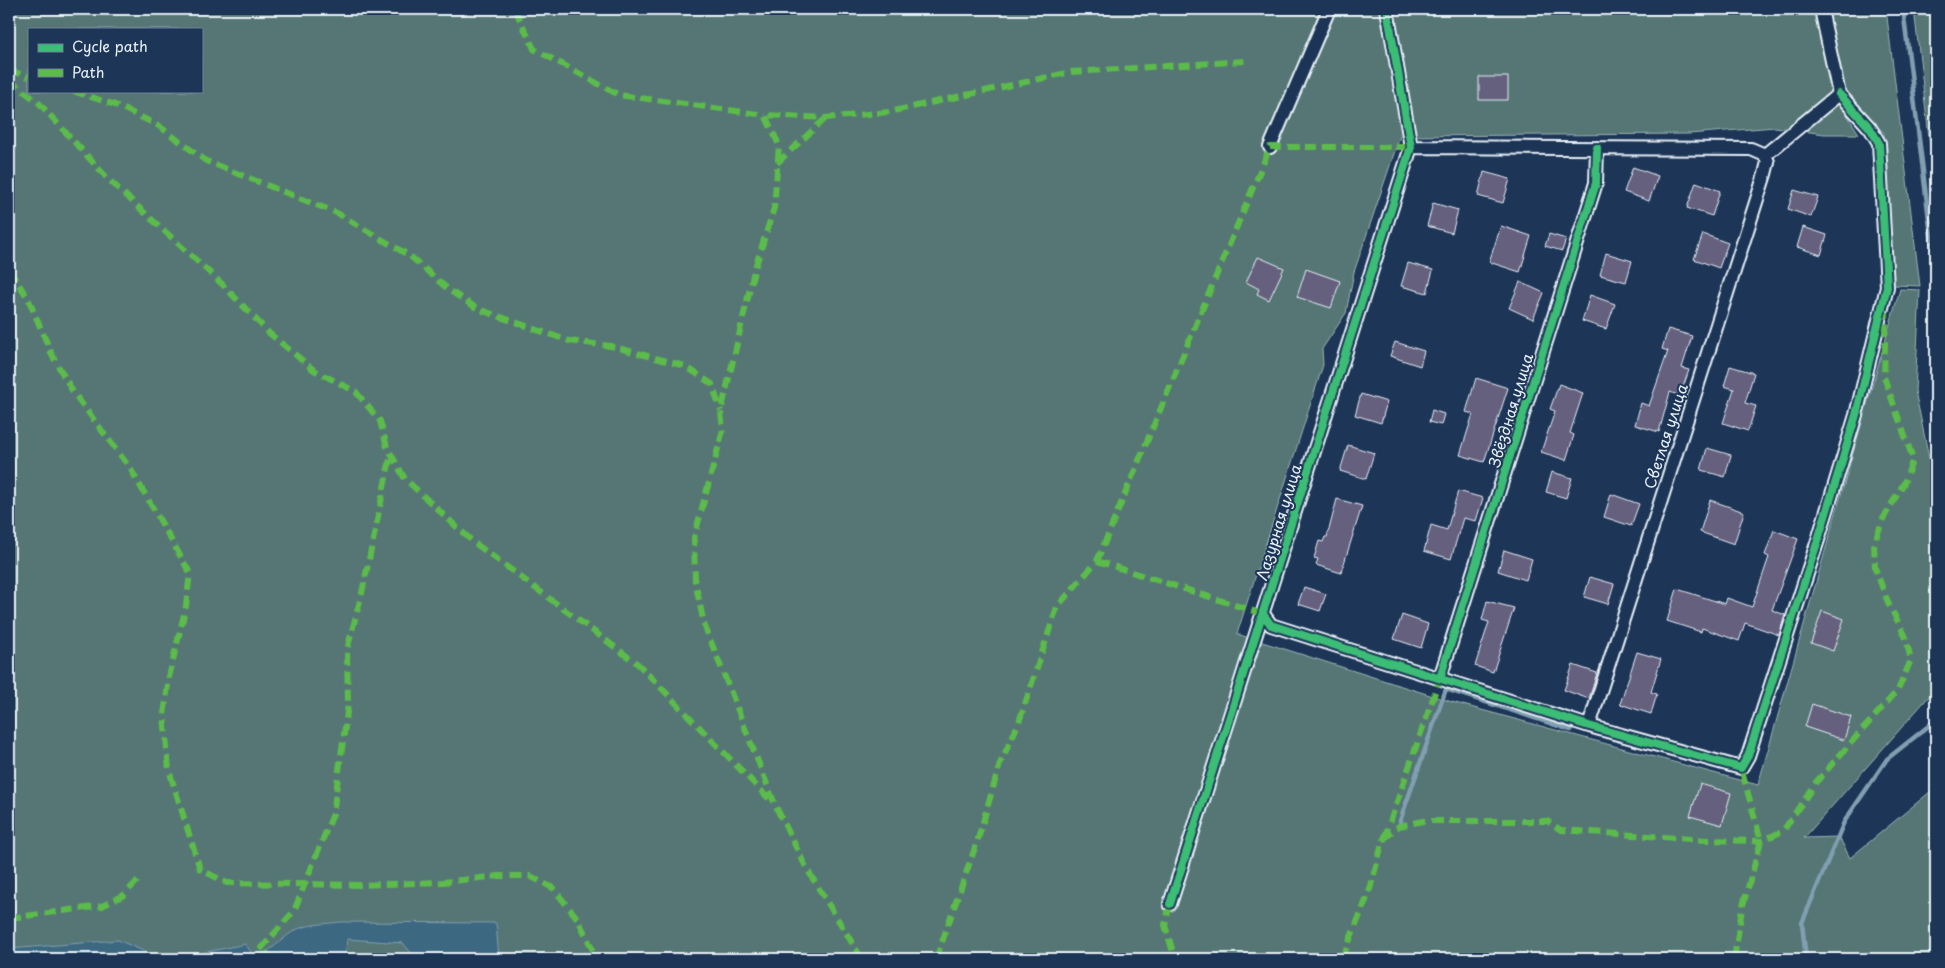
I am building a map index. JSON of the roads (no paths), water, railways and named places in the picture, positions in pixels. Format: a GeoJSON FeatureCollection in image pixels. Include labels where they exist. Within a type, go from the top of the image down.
{"type":"FeatureCollection","features":[{"type":"Feature","properties":{"kind":"street"},"geometry":{"type":"LineString","coordinates":[[1270,147],[1329,9]]}},
{"type":"Feature","properties":{"kind":"street"},"geometry":{"type":"LineString","coordinates":[[1387,9],[1410,147],[1751,149],[1765,155],[1839,94]]}},
{"type":"Feature","properties":{"kind":"street"},"geometry":{"type":"LineString","coordinates":[[1263,614],[1271,625],[1589,726],[1740,768],[1748,756],[1850,433],[1887,287],[1879,143],[1870,128],[1839,94],[1820,9]]}},
{"type":"Feature","properties":{"kind":"street","name":"Лазурная улица"},"geometry":{"type":"LineString","coordinates":[[1170,904],[1410,147]]}},
{"type":"Feature","properties":{"kind":"street","name":"Звёздная улица"},"geometry":{"type":"LineString","coordinates":[[1440,678],[1596,183],[1597,148]]}},
{"type":"Feature","properties":{"kind":"street","name":"Светлая улица"},"geometry":{"type":"LineString","coordinates":[[1589,726],[1765,174],[1768,162],[1765,155]]}},
{"type":"Feature","properties":{"kind":"water"},"geometry":{"type":"Polygon","coordinates":[[[340,922],[496,923],[499,959],[416,959],[403,943],[347,939],[345,959],[172,959],[245,944],[254,956],[271,949],[299,929],[340,922]]]}},
{"type":"Feature","properties":{"kind":"water"},"geometry":{"type":"Polygon","coordinates":[[[118,940],[162,959],[9,959],[9,949],[118,940]]]}},
{"type":"Feature","properties":{"kind":"waterway"},"geometry":{"type":"LineString","coordinates":[[1903,9],[1936,276]]}},
{"type":"Feature","properties":{"kind":"waterway"},"geometry":{"type":"LineString","coordinates":[[1400,821],[1446,689],[1571,730]]}},
{"type":"Feature","properties":{"kind":"waterway"},"geometry":{"type":"LineString","coordinates":[[1806,959],[1802,923],[1844,822],[1887,759],[1936,720]]}}]}
